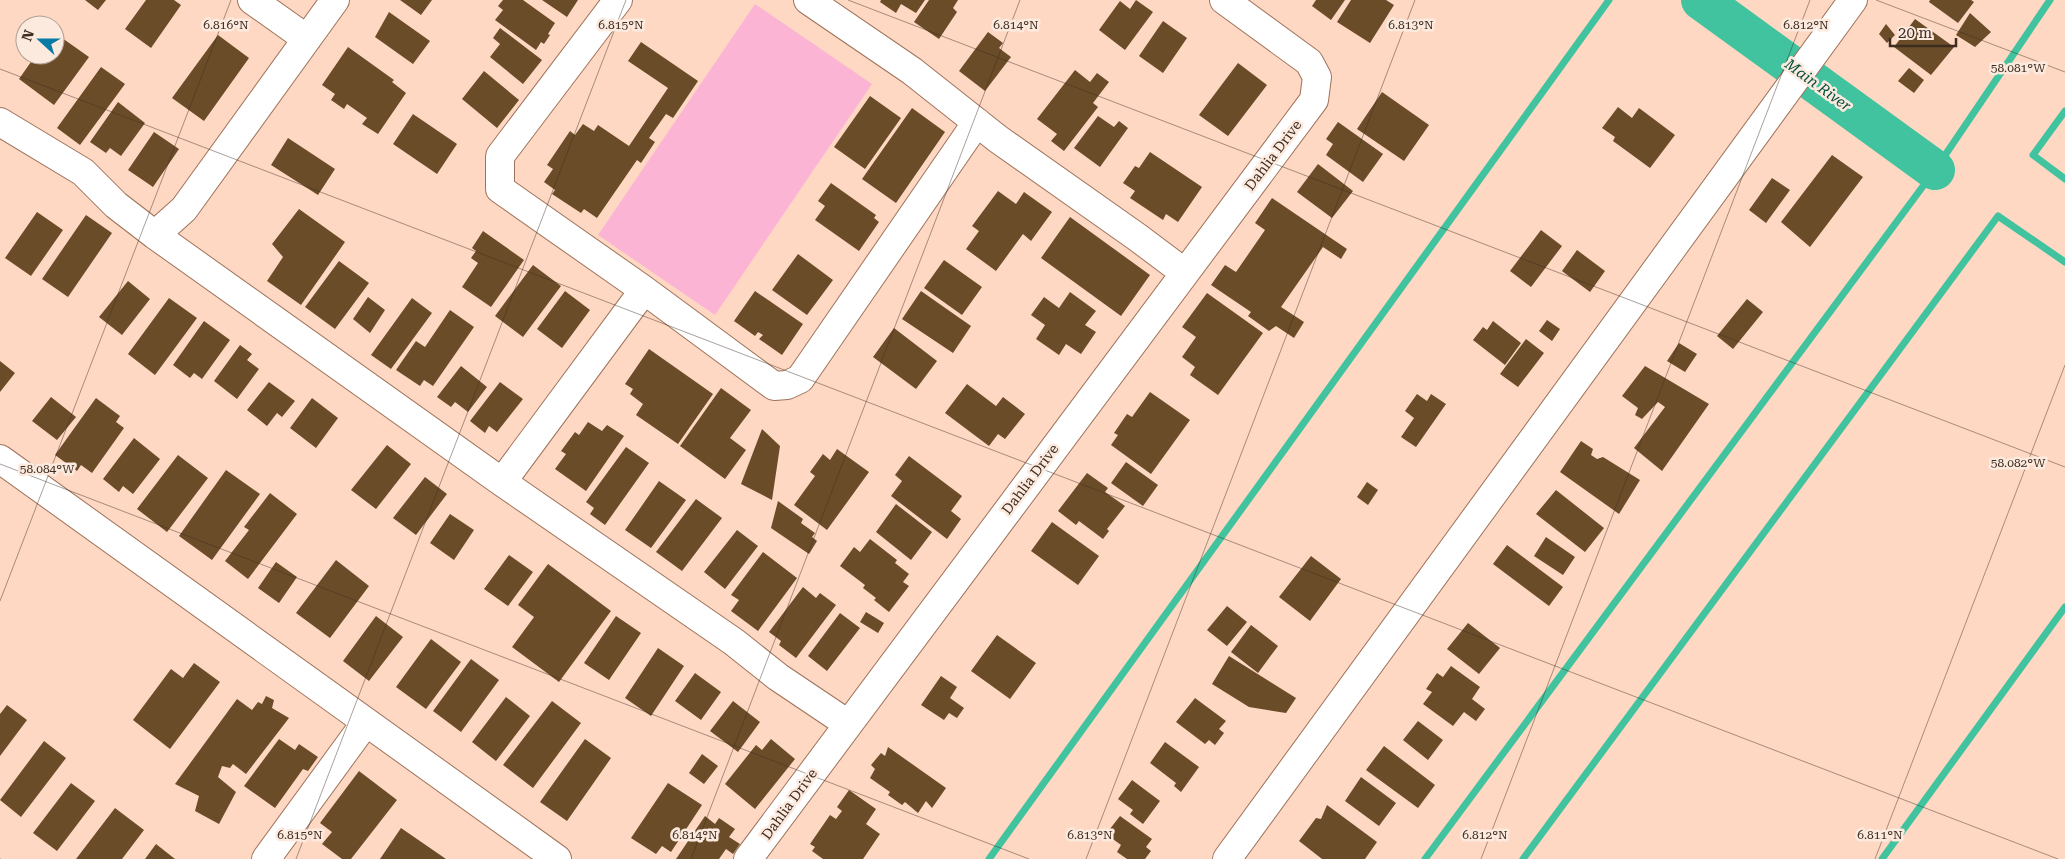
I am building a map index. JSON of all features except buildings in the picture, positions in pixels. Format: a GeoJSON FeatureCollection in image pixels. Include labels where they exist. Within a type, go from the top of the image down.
{"type":"FeatureCollection","features":[{"type":"Feature","properties":{"kind":"street"},"geometry":{"type":"LineString","coordinates":[[252,0],[307,39]]}},
{"type":"Feature","properties":{"kind":"street"},"geometry":{"type":"LineString","coordinates":[[155,235],[184,209],[335,0]]}},
{"type":"Feature","properties":{"kind":"street"},"geometry":{"type":"LineString","coordinates":[[618,0],[500,156],[500,189],[644,290],[774,386],[787,385],[800,379],[977,122]]}},
{"type":"Feature","properties":{"kind":"street"},"geometry":{"type":"LineString","coordinates":[[808,0],[912,71],[977,122],[1184,273]]}},
{"type":"Feature","properties":{"kind":"street","name":"Dahlia Drive"},"geometry":{"type":"LineString","coordinates":[[748,859],[1314,100],[1317,77],[1310,62],[1224,0]]}},
{"type":"Feature","properties":{"kind":"street"},"geometry":{"type":"LineString","coordinates":[[1227,859],[1853,0]]}},
{"type":"Feature","properties":{"kind":"street"},"geometry":{"type":"LineString","coordinates":[[0,122],[83,172],[116,205],[155,235],[502,482],[734,642],[778,677],[848,724]]}},
{"type":"Feature","properties":{"kind":"street"},"geometry":{"type":"LineString","coordinates":[[502,482],[644,290]]}},
{"type":"Feature","properties":{"kind":"street"},"geometry":{"type":"LineString","coordinates":[[0,459],[557,859]]}},
{"type":"Feature","properties":{"kind":"street"},"geometry":{"type":"LineString","coordinates":[[266,859],[366,722]]}},
{"type":"Feature","properties":{"kind":"shaded area"},"geometry":{"type":"Polygon","coordinates":[[[755,4],[872,84],[715,315],[598,235],[755,4]]]}},
{"type":"Feature","properties":{"kind":"waterway"},"geometry":{"type":"LineString","coordinates":[[989,859],[1609,0]]}},
{"type":"Feature","properties":{"kind":"waterway","name":"Main River"},"geometry":{"type":"LineString","coordinates":[[1701,0],[1935,170]]}},
{"type":"Feature","properties":{"kind":"waterway"},"geometry":{"type":"LineString","coordinates":[[1425,859],[1935,170],[2050,0]]}},
{"type":"Feature","properties":{"kind":"waterway"},"geometry":{"type":"LineString","coordinates":[[2065,111],[2033,155],[2065,179]]}},
{"type":"Feature","properties":{"kind":"waterway"},"geometry":{"type":"LineString","coordinates":[[1523,859],[1998,216],[2065,262]]}},
{"type":"Feature","properties":{"kind":"waterway"},"geometry":{"type":"LineString","coordinates":[[1882,859],[2065,607]]}}]}
